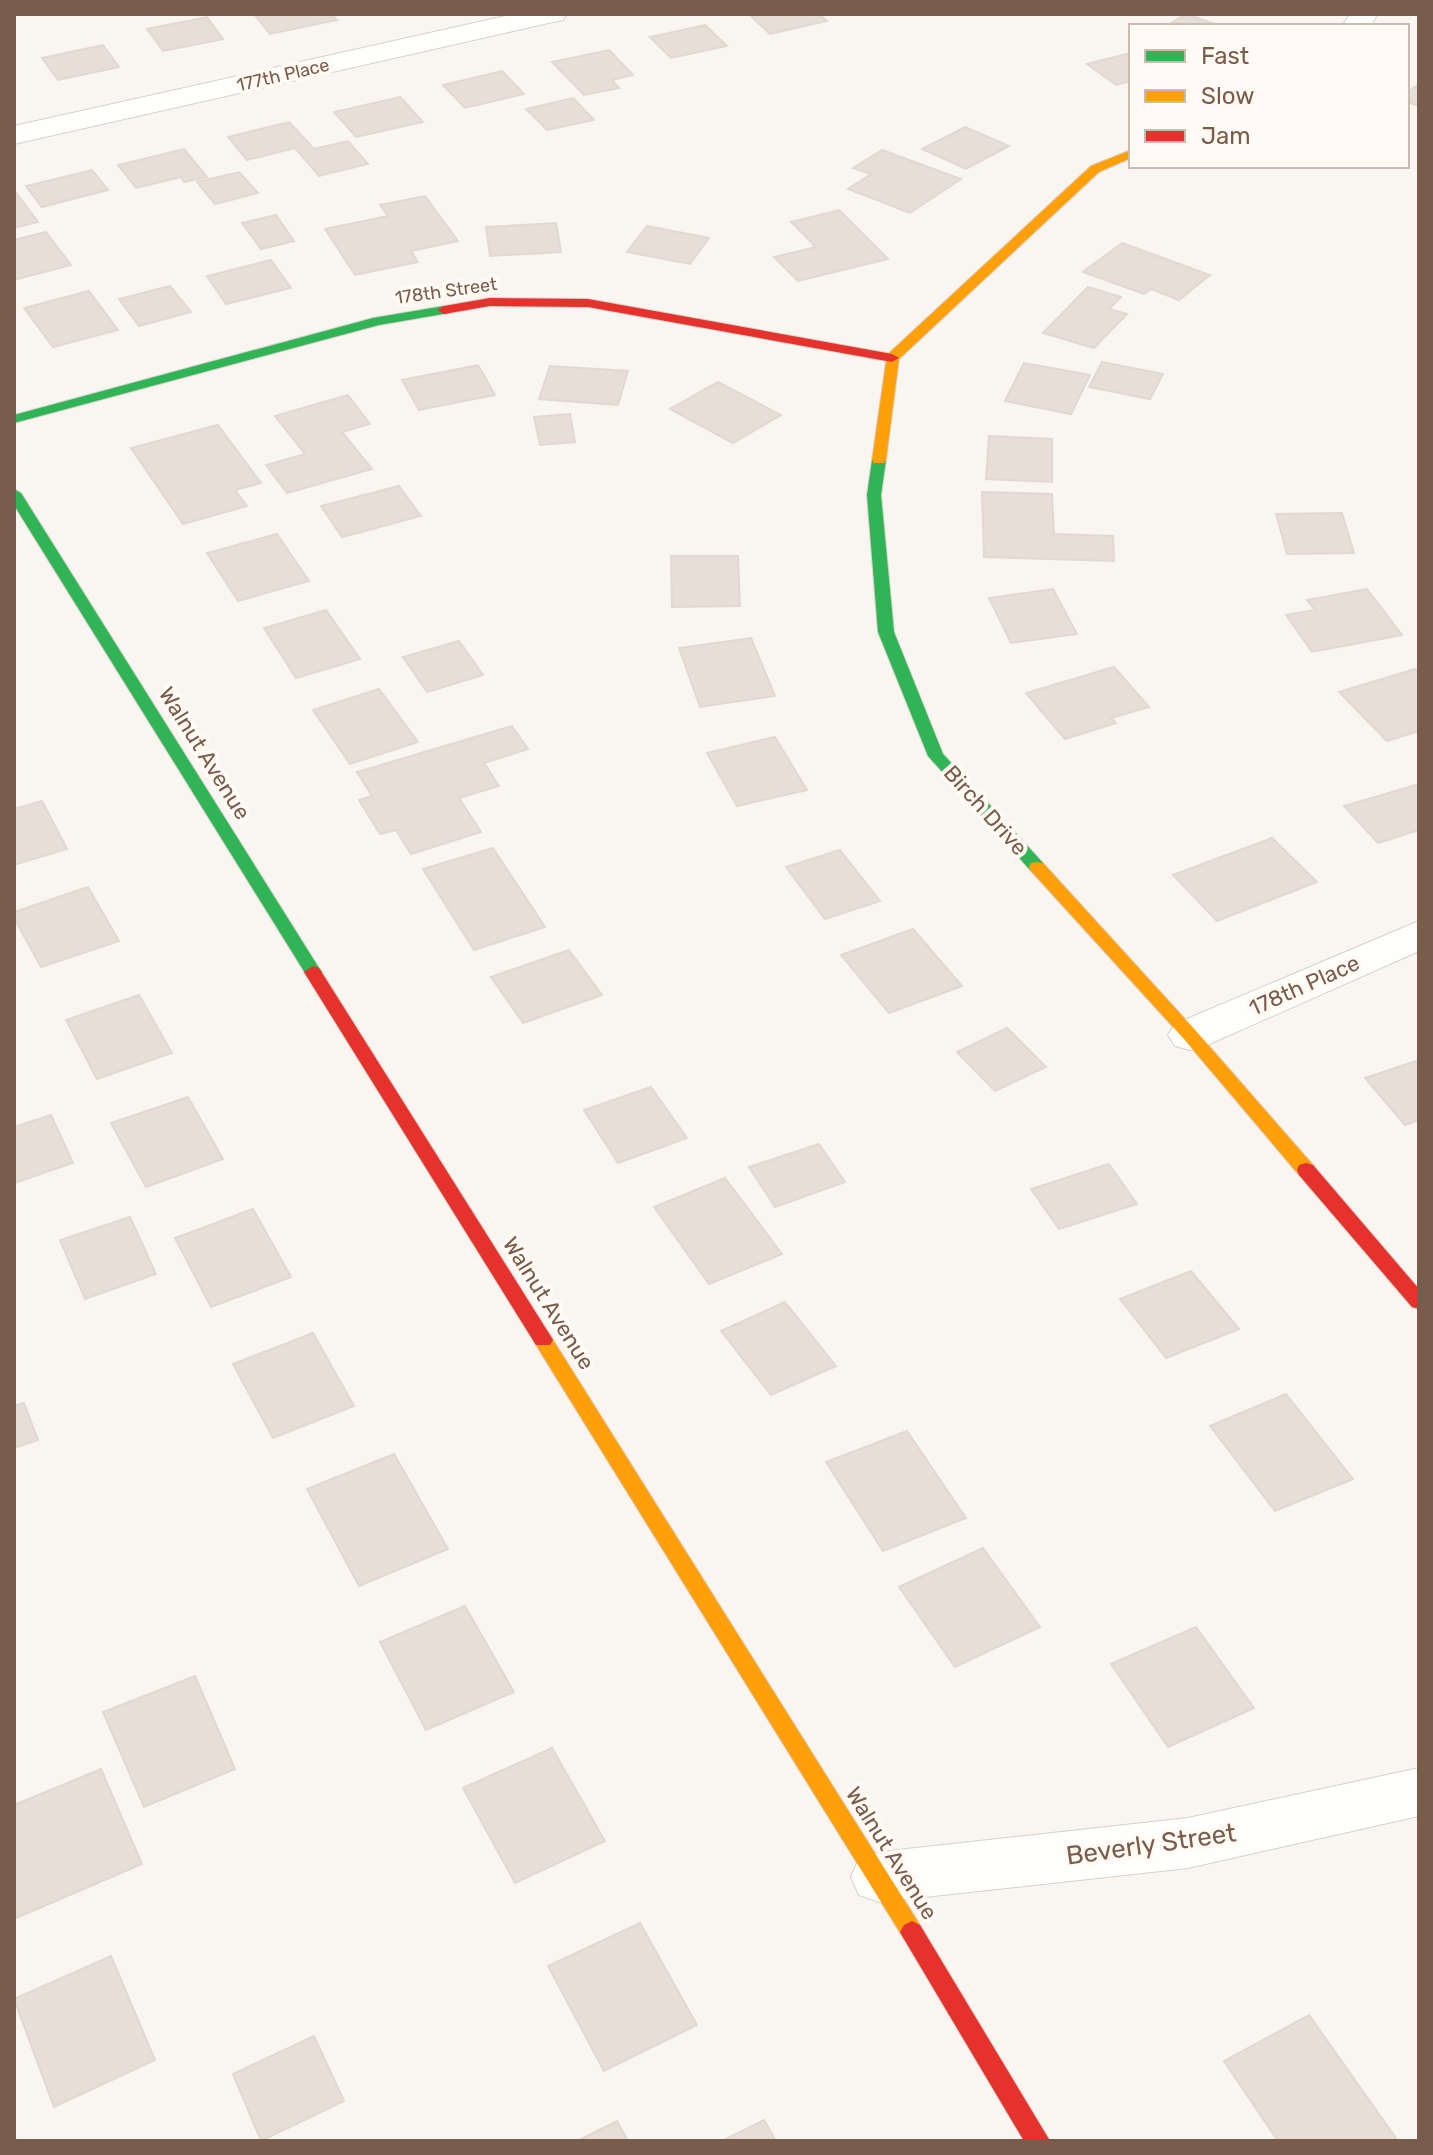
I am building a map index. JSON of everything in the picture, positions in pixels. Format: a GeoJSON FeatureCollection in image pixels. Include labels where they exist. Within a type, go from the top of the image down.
{"type":"FeatureCollection","features":[{"type":"Feature","properties":{"kind":"street","name":"177th Place"},"geometry":{"type":"LineString","coordinates":[[14,135],[553,14]]}},
{"type":"Feature","properties":{"kind":"street"},"geometry":{"type":"LineString","coordinates":[[892,358],[1095,169],[1129,155]]}},
{"type":"Feature","properties":{"kind":"street","name":"178th Street"},"geometry":{"type":"LineString","coordinates":[[14,419],[378,321],[490,302],[588,303],[892,358]]}},
{"type":"Feature","properties":{"kind":"street","name":"Birch Drive"},"geometry":{"type":"LineString","coordinates":[[892,358],[874,495],[886,632],[936,756],[1190,1035],[1419,1302]]}},
{"type":"Feature","properties":{"kind":"street","name":"Walnut Avenue"},"geometry":{"type":"LineString","coordinates":[[14,493],[879,1877],[1038,2141]]}},
{"type":"Feature","properties":{"kind":"street","name":"178th Place"},"geometry":{"type":"LineString","coordinates":[[1190,1035],[1419,935]]}},
{"type":"Feature","properties":{"kind":"street","name":"Beverly Street"},"geometry":{"type":"LineString","coordinates":[[879,1877],[1188,1843],[1419,1792]]}},
{"type":"Feature","properties":{"kind":"building"},"geometry":{"type":"Polygon","coordinates":[[[254,14],[331,14],[337,20],[270,34],[254,14]]]}},
{"type":"Feature","properties":{"kind":"building"},"geometry":{"type":"Polygon","coordinates":[[[819,14],[827,21],[770,34],[750,15],[819,14]]]}},
{"type":"Feature","properties":{"kind":"building"},"geometry":{"type":"Polygon","coordinates":[[[1186,14],[1214,24],[1169,24],[1186,14]]]}},
{"type":"Feature","properties":{"kind":"building"},"geometry":{"type":"Polygon","coordinates":[[[207,17],[223,39],[163,51],[147,29],[207,17]]]}},
{"type":"Feature","properties":{"kind":"building"},"geometry":{"type":"Polygon","coordinates":[[[705,25],[727,46],[671,58],[650,37],[705,25]]]}},
{"type":"Feature","properties":{"kind":"building"},"geometry":{"type":"Polygon","coordinates":[[[103,45],[119,67],[58,80],[42,58],[103,45]]]}},
{"type":"Feature","properties":{"kind":"building"},"geometry":{"type":"Polygon","coordinates":[[[609,50],[633,75],[612,80],[619,88],[584,95],[552,62],[609,50]]]}},
{"type":"Feature","properties":{"kind":"building"},"geometry":{"type":"Polygon","coordinates":[[[1129,54],[1129,82],[1116,85],[1087,64],[1129,54]]]}},
{"type":"Feature","properties":{"kind":"building"},"geometry":{"type":"Polygon","coordinates":[[[502,71],[524,94],[465,108],[443,85],[502,71]]]}},
{"type":"Feature","properties":{"kind":"building"},"geometry":{"type":"Polygon","coordinates":[[[1419,84],[1419,106],[1409,103],[1409,92],[1419,84]]]}},
{"type":"Feature","properties":{"kind":"building"},"geometry":{"type":"Polygon","coordinates":[[[400,97],[423,122],[356,137],[334,112],[400,97]]]}},
{"type":"Feature","properties":{"kind":"building"},"geometry":{"type":"Polygon","coordinates":[[[573,98],[594,120],[547,130],[526,109],[573,98]]]}},
{"type":"Feature","properties":{"kind":"building"},"geometry":{"type":"Polygon","coordinates":[[[289,122],[314,149],[348,141],[368,164],[319,176],[295,148],[247,160],[228,137],[289,122]]]}},
{"type":"Feature","properties":{"kind":"building"},"geometry":{"type":"Polygon","coordinates":[[[965,127],[1009,146],[966,169],[922,149],[965,127]]]}},
{"type":"Feature","properties":{"kind":"building"},"geometry":{"type":"Polygon","coordinates":[[[184,149],[207,177],[184,182],[181,177],[136,188],[118,165],[184,149]]]}},
{"type":"Feature","properties":{"kind":"building"},"geometry":{"type":"Polygon","coordinates":[[[882,150],[961,179],[910,213],[848,189],[871,174],[853,168],[882,150]]]}},
{"type":"Feature","properties":{"kind":"building"},"geometry":{"type":"Polygon","coordinates":[[[92,170],[108,190],[42,207],[26,186],[92,170]]]}},
{"type":"Feature","properties":{"kind":"building"},"geometry":{"type":"Polygon","coordinates":[[[239,172],[258,193],[215,204],[197,182],[239,172]]]}},
{"type":"Feature","properties":{"kind":"building"},"geometry":{"type":"Polygon","coordinates":[[[14,190],[38,222],[14,228],[14,190]]]}},
{"type":"Feature","properties":{"kind":"building"},"geometry":{"type":"Polygon","coordinates":[[[425,196],[458,241],[411,251],[418,262],[355,275],[325,229],[388,216],[380,205],[425,196]]]}},
{"type":"Feature","properties":{"kind":"building"},"geometry":{"type":"Polygon","coordinates":[[[839,210],[888,259],[798,281],[774,257],[816,247],[791,222],[839,210]]]}},
{"type":"Feature","properties":{"kind":"building"},"geometry":{"type":"Polygon","coordinates":[[[276,215],[294,241],[261,249],[242,223],[276,215]]]}},
{"type":"Feature","properties":{"kind":"building"},"geometry":{"type":"Polygon","coordinates":[[[556,223],[561,252],[490,256],[486,227],[556,223]]]}},
{"type":"Feature","properties":{"kind":"building"},"geometry":{"type":"Polygon","coordinates":[[[647,226],[709,238],[690,264],[627,252],[647,226]]]}},
{"type":"Feature","properties":{"kind":"building"},"geometry":{"type":"Polygon","coordinates":[[[46,232],[71,265],[14,280],[14,240],[46,232]]]}},
{"type":"Feature","properties":{"kind":"building"},"geometry":{"type":"Polygon","coordinates":[[[1122,243],[1210,275],[1179,300],[1151,289],[1144,294],[1083,272],[1122,243]]]}},
{"type":"Feature","properties":{"kind":"building"},"geometry":{"type":"Polygon","coordinates":[[[271,260],[291,288],[226,304],[207,276],[271,260]]]}},
{"type":"Feature","properties":{"kind":"building"},"geometry":{"type":"Polygon","coordinates":[[[170,286],[191,312],[139,326],[119,299],[170,286]]]}},
{"type":"Feature","properties":{"kind":"building"},"geometry":{"type":"Polygon","coordinates":[[[1088,287],[1121,297],[1109,309],[1127,314],[1094,348],[1043,333],[1088,287]]]}},
{"type":"Feature","properties":{"kind":"building"},"geometry":{"type":"Polygon","coordinates":[[[89,291],[118,330],[53,347],[24,308],[89,291]]]}},
{"type":"Feature","properties":{"kind":"building"},"geometry":{"type":"Polygon","coordinates":[[[1102,362],[1163,374],[1150,399],[1089,387],[1102,362]]]}},
{"type":"Feature","properties":{"kind":"building"},"geometry":{"type":"Polygon","coordinates":[[[1024,363],[1090,375],[1071,414],[1005,401],[1024,363]]]}},
{"type":"Feature","properties":{"kind":"building"},"geometry":{"type":"Polygon","coordinates":[[[478,365],[495,395],[419,410],[402,380],[478,365]]]}},
{"type":"Feature","properties":{"kind":"building"},"geometry":{"type":"Polygon","coordinates":[[[550,366],[628,371],[618,405],[539,399],[550,366]]]}},
{"type":"Feature","properties":{"kind":"building"},"geometry":{"type":"Polygon","coordinates":[[[718,382],[781,415],[733,443],[670,409],[718,382]]]}},
{"type":"Feature","properties":{"kind":"building"},"geometry":{"type":"Polygon","coordinates":[[[348,395],[370,424],[342,432],[372,469],[287,493],[266,465],[305,454],[275,416],[348,395]]]}},
{"type":"Feature","properties":{"kind":"building"},"geometry":{"type":"Polygon","coordinates":[[[570,414],[575,442],[540,445],[534,417],[570,414]]]}},
{"type":"Feature","properties":{"kind":"building"},"geometry":{"type":"Polygon","coordinates":[[[218,425],[261,483],[235,490],[247,506],[183,524],[131,448],[218,425]]]}},
{"type":"Feature","properties":{"kind":"building"},"geometry":{"type":"Polygon","coordinates":[[[989,436],[1052,439],[1052,482],[986,479],[989,436]]]}},
{"type":"Feature","properties":{"kind":"building"},"geometry":{"type":"Polygon","coordinates":[[[399,486],[421,516],[342,537],[321,506],[399,486]]]}},
{"type":"Feature","properties":{"kind":"building"},"geometry":{"type":"Polygon","coordinates":[[[982,492],[1052,494],[1054,534],[1113,536],[1114,561],[984,557],[982,492]]]}},
{"type":"Feature","properties":{"kind":"building"},"geometry":{"type":"Polygon","coordinates":[[[1342,513],[1354,553],[1287,554],[1276,514],[1342,513]]]}},
{"type":"Feature","properties":{"kind":"building"},"geometry":{"type":"Polygon","coordinates":[[[277,534],[309,581],[238,601],[207,553],[277,534]]]}},
{"type":"Feature","properties":{"kind":"building"},"geometry":{"type":"Polygon","coordinates":[[[671,556],[738,556],[740,606],[672,607],[671,556]]]}},
{"type":"Feature","properties":{"kind":"building"},"geometry":{"type":"Polygon","coordinates":[[[1053,589],[1077,634],[1011,643],[989,598],[1053,589]]]}},
{"type":"Feature","properties":{"kind":"building"},"geometry":{"type":"Polygon","coordinates":[[[1367,589],[1402,635],[1312,652],[1286,615],[1315,610],[1307,600],[1367,589]]]}},
{"type":"Feature","properties":{"kind":"building"},"geometry":{"type":"Polygon","coordinates":[[[326,610],[360,659],[296,678],[264,628],[326,610]]]}},
{"type":"Feature","properties":{"kind":"building"},"geometry":{"type":"Polygon","coordinates":[[[751,638],[775,696],[700,707],[679,648],[751,638]]]}},
{"type":"Feature","properties":{"kind":"building"},"geometry":{"type":"Polygon","coordinates":[[[459,641],[483,675],[427,692],[403,657],[459,641]]]}},
{"type":"Feature","properties":{"kind":"building"},"geometry":{"type":"Polygon","coordinates":[[[1114,667],[1149,707],[1111,718],[1116,723],[1065,739],[1026,693],[1114,667]]]}},
{"type":"Feature","properties":{"kind":"building"},"geometry":{"type":"Polygon","coordinates":[[[1415,669],[1419,673],[1419,731],[1387,741],[1339,692],[1415,669]]]}},
{"type":"Feature","properties":{"kind":"building"},"geometry":{"type":"Polygon","coordinates":[[[379,689],[418,742],[350,764],[313,710],[379,689]]]}},
{"type":"Feature","properties":{"kind":"building"},"geometry":{"type":"Polygon","coordinates":[[[512,726],[528,749],[484,763],[499,786],[459,798],[481,832],[411,854],[396,830],[380,834],[359,800],[372,796],[357,772],[512,726]]]}},
{"type":"Feature","properties":{"kind":"building"},"geometry":{"type":"Polygon","coordinates":[[[775,737],[807,790],[737,806],[707,753],[775,737]]]}},
{"type":"Feature","properties":{"kind":"building"},"geometry":{"type":"Polygon","coordinates":[[[1419,784],[1419,830],[1378,843],[1344,806],[1419,784]]]}},
{"type":"Feature","properties":{"kind":"building"},"geometry":{"type":"Polygon","coordinates":[[[42,801],[67,849],[14,865],[14,809],[42,801]]]}},
{"type":"Feature","properties":{"kind":"building"},"geometry":{"type":"Polygon","coordinates":[[[1272,838],[1317,882],[1217,921],[1173,875],[1272,838]]]}},
{"type":"Feature","properties":{"kind":"building"},"geometry":{"type":"Polygon","coordinates":[[[493,848],[545,927],[474,950],[423,869],[493,848]]]}},
{"type":"Feature","properties":{"kind":"building"},"geometry":{"type":"Polygon","coordinates":[[[840,850],[880,901],[825,919],[786,867],[840,850]]]}},
{"type":"Feature","properties":{"kind":"building"},"geometry":{"type":"Polygon","coordinates":[[[88,887],[119,941],[41,967],[14,918],[14,912],[88,887]]]}},
{"type":"Feature","properties":{"kind":"building"},"geometry":{"type":"Polygon","coordinates":[[[913,929],[962,986],[889,1013],[841,955],[913,929]]]}},
{"type":"Feature","properties":{"kind":"building"},"geometry":{"type":"Polygon","coordinates":[[[569,950],[602,995],[523,1023],[491,977],[569,950]]]}},
{"type":"Feature","properties":{"kind":"building"},"geometry":{"type":"Polygon","coordinates":[[[139,995],[172,1053],[97,1079],[66,1020],[139,995]]]}},
{"type":"Feature","properties":{"kind":"building"},"geometry":{"type":"Polygon","coordinates":[[[1007,1028],[1046,1067],[995,1091],[957,1052],[1007,1028]]]}},
{"type":"Feature","properties":{"kind":"building"},"geometry":{"type":"Polygon","coordinates":[[[1419,1060],[1419,1120],[1405,1125],[1365,1078],[1419,1060]]]}},
{"type":"Feature","properties":{"kind":"building"},"geometry":{"type":"Polygon","coordinates":[[[651,1087],[687,1138],[618,1163],[584,1110],[651,1087]]]}},
{"type":"Feature","properties":{"kind":"building"},"geometry":{"type":"Polygon","coordinates":[[[188,1097],[223,1159],[146,1187],[111,1123],[188,1097]]]}},
{"type":"Feature","properties":{"kind":"building"},"geometry":{"type":"Polygon","coordinates":[[[51,1115],[73,1163],[14,1183],[14,1127],[51,1115]]]}},
{"type":"Feature","properties":{"kind":"building"},"geometry":{"type":"Polygon","coordinates":[[[819,1144],[845,1182],[775,1207],[749,1167],[819,1144]]]}},
{"type":"Feature","properties":{"kind":"building"},"geometry":{"type":"Polygon","coordinates":[[[1109,1164],[1137,1204],[1059,1229],[1031,1189],[1109,1164]]]}},
{"type":"Feature","properties":{"kind":"building"},"geometry":{"type":"Polygon","coordinates":[[[725,1178],[782,1254],[709,1284],[654,1207],[725,1178]]]}},
{"type":"Feature","properties":{"kind":"building"},"geometry":{"type":"Polygon","coordinates":[[[253,1209],[291,1277],[211,1307],[175,1238],[253,1209]]]}},
{"type":"Feature","properties":{"kind":"building"},"geometry":{"type":"Polygon","coordinates":[[[130,1217],[156,1274],[85,1299],[60,1240],[130,1217]]]}},
{"type":"Feature","properties":{"kind":"building"},"geometry":{"type":"Polygon","coordinates":[[[1191,1271],[1239,1329],[1166,1358],[1120,1299],[1191,1271]]]}},
{"type":"Feature","properties":{"kind":"building"},"geometry":{"type":"Polygon","coordinates":[[[785,1302],[836,1366],[771,1395],[721,1331],[785,1302]]]}},
{"type":"Feature","properties":{"kind":"building"},"geometry":{"type":"Polygon","coordinates":[[[313,1333],[354,1406],[273,1438],[233,1364],[313,1333]]]}},
{"type":"Feature","properties":{"kind":"building"},"geometry":{"type":"Polygon","coordinates":[[[1286,1394],[1353,1479],[1275,1511],[1210,1426],[1286,1394]]]}},
{"type":"Feature","properties":{"kind":"building"},"geometry":{"type":"Polygon","coordinates":[[[24,1403],[38,1440],[14,1448],[14,1406],[24,1403]]]}},
{"type":"Feature","properties":{"kind":"building"},"geometry":{"type":"Polygon","coordinates":[[[907,1431],[966,1518],[883,1551],[826,1462],[907,1431]]]}},
{"type":"Feature","properties":{"kind":"building"},"geometry":{"type":"Polygon","coordinates":[[[394,1454],[448,1549],[359,1586],[307,1489],[394,1454]]]}},
{"type":"Feature","properties":{"kind":"building"},"geometry":{"type":"Polygon","coordinates":[[[983,1548],[1040,1627],[955,1667],[899,1587],[983,1548]]]}},
{"type":"Feature","properties":{"kind":"building"},"geometry":{"type":"Polygon","coordinates":[[[465,1606],[514,1692],[426,1730],[380,1642],[465,1606]]]}},
{"type":"Feature","properties":{"kind":"building"},"geometry":{"type":"Polygon","coordinates":[[[1196,1627],[1254,1708],[1168,1747],[1111,1664],[1196,1627]]]}},
{"type":"Feature","properties":{"kind":"building"},"geometry":{"type":"Polygon","coordinates":[[[195,1676],[235,1769],[144,1807],[103,1712],[195,1676]]]}},
{"type":"Feature","properties":{"kind":"building"},"geometry":{"type":"Polygon","coordinates":[[[552,1748],[605,1841],[515,1883],[463,1788],[552,1748]]]}},
{"type":"Feature","properties":{"kind":"building"},"geometry":{"type":"Polygon","coordinates":[[[101,1769],[142,1864],[14,1919],[14,1805],[101,1769]]]}},
{"type":"Feature","properties":{"kind":"building"},"geometry":{"type":"Polygon","coordinates":[[[640,1923],[697,2025],[604,2071],[548,1966],[640,1923]]]}},
{"type":"Feature","properties":{"kind":"building"},"geometry":{"type":"Polygon","coordinates":[[[111,1956],[155,2060],[54,2107],[14,1999],[111,1956]]]}},
{"type":"Feature","properties":{"kind":"building"},"geometry":{"type":"Polygon","coordinates":[[[1309,2015],[1398,2141],[1278,2141],[1224,2061],[1309,2015]]]}},
{"type":"Feature","properties":{"kind":"building"},"geometry":{"type":"Polygon","coordinates":[[[314,2036],[344,2101],[261,2141],[233,2074],[314,2036]]]}},
{"type":"Feature","properties":{"kind":"building"},"geometry":{"type":"Polygon","coordinates":[[[764,2120],[776,2141],[722,2141],[764,2120]]]}},
{"type":"Feature","properties":{"kind":"building"},"geometry":{"type":"Polygon","coordinates":[[[617,2121],[628,2141],[577,2141],[617,2121]]]}},
{"type":"Feature","properties":{"kind":"traffic: fast"},"geometry":{"type":"LineString","coordinates":[[14,419],[378,321],[444,310]]}},
{"type":"Feature","properties":{"kind":"traffic: fast"},"geometry":{"type":"LineString","coordinates":[[879,460],[874,495],[886,632],[936,756],[1037,867]]}},
{"type":"Feature","properties":{"kind":"traffic: fast"},"geometry":{"type":"LineString","coordinates":[[14,493],[313,972]]}},
{"type":"Feature","properties":{"kind":"traffic: slow"},"geometry":{"type":"LineString","coordinates":[[879,460],[892,358],[1095,169],[1129,155]]}},
{"type":"Feature","properties":{"kind":"traffic: slow"},"geometry":{"type":"LineString","coordinates":[[1037,867],[1190,1035],[1306,1170]]}},
{"type":"Feature","properties":{"kind":"traffic: slow"},"geometry":{"type":"LineString","coordinates":[[543,1340],[912,1932]]}},
{"type":"Feature","properties":{"kind":"traffic: jam"},"geometry":{"type":"LineString","coordinates":[[444,310],[490,302],[588,303],[892,358]]}},
{"type":"Feature","properties":{"kind":"traffic: jam"},"geometry":{"type":"LineString","coordinates":[[313,972],[543,1340]]}},
{"type":"Feature","properties":{"kind":"traffic: jam"},"geometry":{"type":"LineString","coordinates":[[1306,1170],[1419,1302]]}},
{"type":"Feature","properties":{"kind":"traffic: jam"},"geometry":{"type":"LineString","coordinates":[[912,1932],[1038,2141]]}}]}
